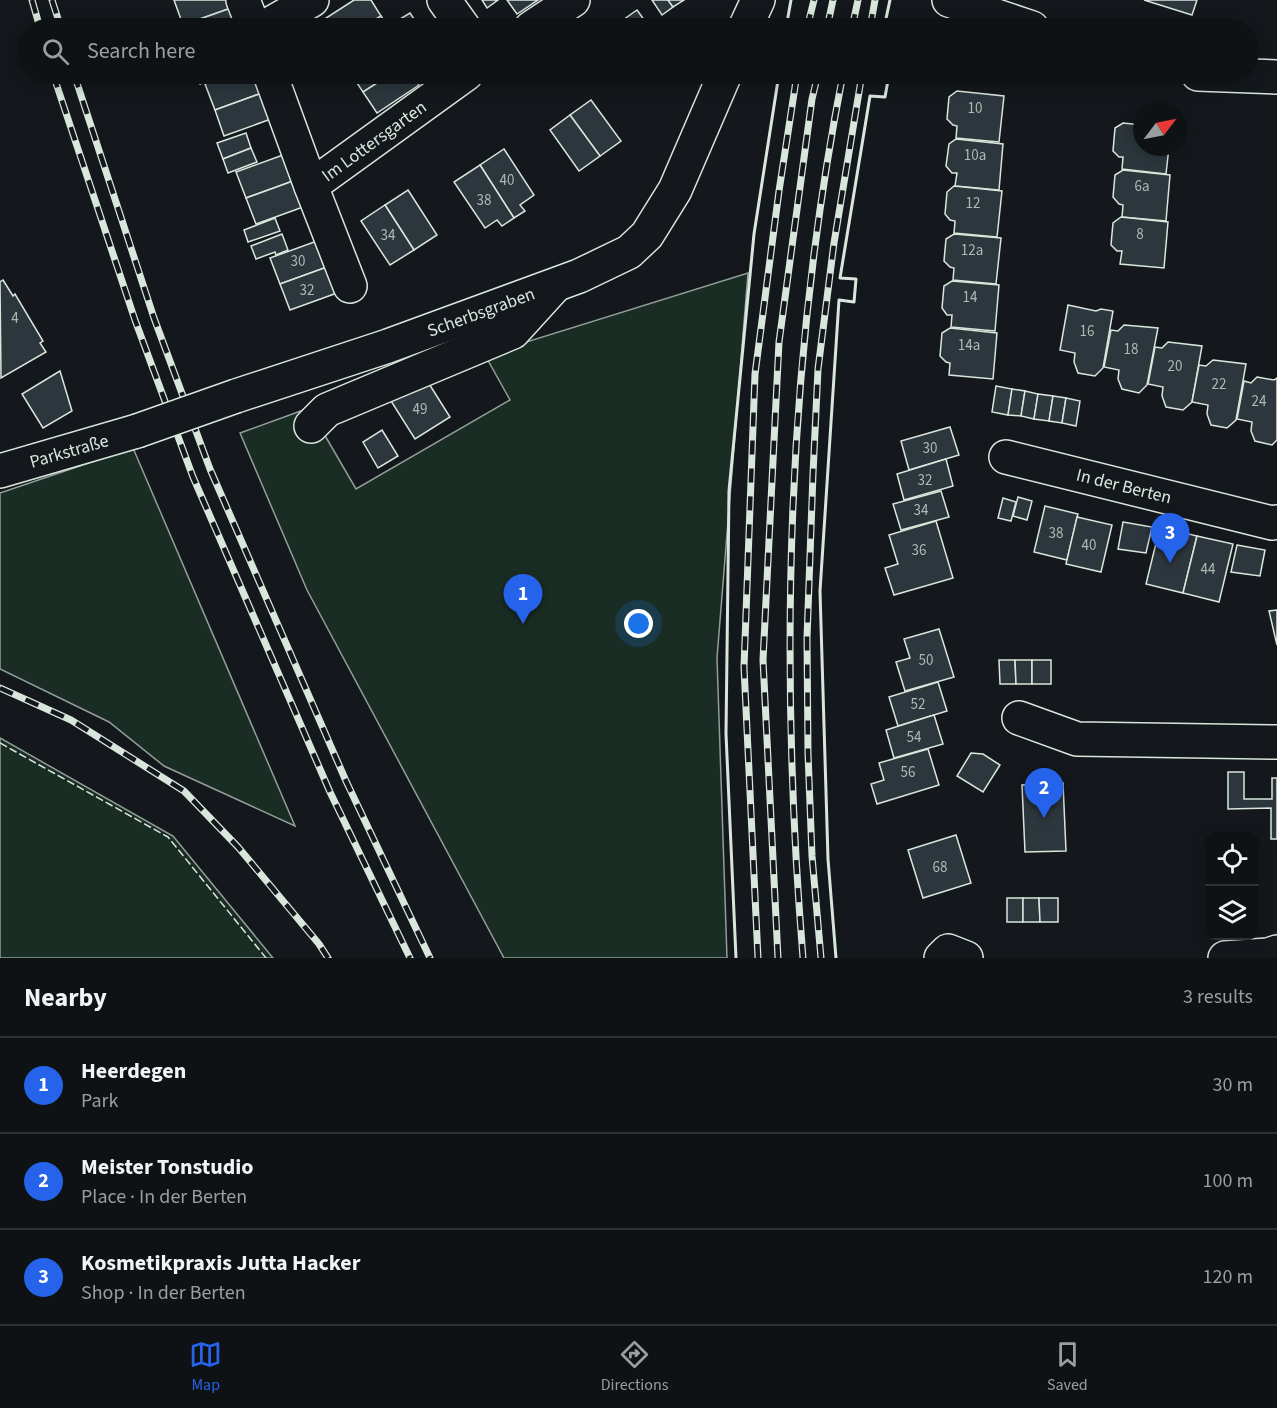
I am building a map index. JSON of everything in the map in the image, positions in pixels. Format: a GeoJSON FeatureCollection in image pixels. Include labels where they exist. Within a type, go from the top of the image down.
{"type":"FeatureCollection","features":[{"type":"Feature","properties":{"kind":"street"},"geometry":{"type":"LineString","coordinates":[[243,0],[250,18]]}},
{"type":"Feature","properties":{"kind":"street"},"geometry":{"type":"LineString","coordinates":[[280,18],[312,0]]}},
{"type":"Feature","properties":{"kind":"street"},"geometry":{"type":"LineString","coordinates":[[444,0],[457,18]]}},
{"type":"Feature","properties":{"kind":"street"},"geometry":{"type":"LineString","coordinates":[[546,18],[573,0]]}},
{"type":"Feature","properties":{"kind":"street"},"geometry":{"type":"LineString","coordinates":[[750,18],[758,0]]}},
{"type":"Feature","properties":{"kind":"street"},"geometry":{"type":"LineString","coordinates":[[962,2],[1005,18]]}},
{"type":"Feature","properties":{"kind":"street"},"geometry":{"type":"LineString","coordinates":[[1259,76],[1277,77]]}},
{"type":"Feature","properties":{"kind":"street","name":"Im Lottersgarten"},"geometry":{"type":"LineString","coordinates":[[274,84],[350,286]]}},
{"type":"Feature","properties":{"kind":"street","name":"Im Lottersgarten"},"geometry":{"type":"LineString","coordinates":[[311,186],[452,84]]}},
{"type":"Feature","properties":{"kind":"street","name":"Scherbsgraben"},"geometry":{"type":"LineString","coordinates":[[137,431],[388,345],[556,284],[613,261],[629,252],[647,236],[675,190],[721,84]]}},
{"type":"Feature","properties":{"kind":"street"},"geometry":{"type":"LineString","coordinates":[[311,426],[327,410],[513,332],[556,284]]}},
{"type":"Feature","properties":{"kind":"street","name":"Parkstraße"},"geometry":{"type":"LineString","coordinates":[[0,471],[137,431]]}},
{"type":"Feature","properties":{"kind":"street","name":"In der Berten"},"geometry":{"type":"LineString","coordinates":[[1006,457],[1277,522]]}},
{"type":"Feature","properties":{"kind":"street"},"geometry":{"type":"LineString","coordinates":[[1019,718],[1077,739],[1277,742]]}},
{"type":"Feature","properties":{"kind":"street"},"geometry":{"type":"LineString","coordinates":[[941,958],[948,951],[966,958]]}},
{"type":"Feature","properties":{"kind":"street"},"geometry":{"type":"LineString","coordinates":[[1225,958],[1268,956],[1277,952]]}},
{"type":"Feature","properties":{"kind":"green space"},"geometry":{"type":"Polygon","coordinates":[[[748,273],[717,658],[727,958],[504,958],[307,590],[240,433],[309,408],[356,489],[510,400],[485,355],[748,273]]]}},
{"type":"Feature","properties":{"kind":"green space"},"geometry":{"type":"Polygon","coordinates":[[[133,448],[295,826],[164,766],[109,722],[0,669],[0,493],[133,448]]]}},
{"type":"Feature","properties":{"kind":"green space"},"geometry":{"type":"Polygon","coordinates":[[[0,738],[173,836],[273,958],[0,958],[0,738]]]}},
{"type":"Feature","properties":{"kind":"building"},"geometry":{"type":"Polygon","coordinates":[[[174,0],[228,0],[231,8],[203,18],[180,18],[174,0]]]}},
{"type":"Feature","properties":{"kind":"building"},"geometry":{"type":"Polygon","coordinates":[[[354,0],[371,0],[381,16],[378,18],[326,18],[354,0]]]}},
{"type":"Feature","properties":{"kind":"building"},"geometry":{"type":"Polygon","coordinates":[[[482,0],[498,0],[487,8],[482,0]]]}},
{"type":"Feature","properties":{"kind":"building"},"geometry":{"type":"Polygon","coordinates":[[[507,0],[538,0],[517,14],[507,0]]]}},
{"type":"Feature","properties":{"kind":"building"},"geometry":{"type":"Polygon","coordinates":[[[652,0],[668,0],[673,7],[662,15],[652,0]]]}},
{"type":"Feature","properties":{"kind":"building"},"geometry":{"type":"Polygon","coordinates":[[[668,0],[684,0],[673,7],[668,0]]]}},
{"type":"Feature","properties":{"kind":"building"},"geometry":{"type":"Polygon","coordinates":[[[1144,0],[1197,0],[1192,15],[1144,0]]]}},
{"type":"Feature","properties":{"kind":"building"},"geometry":{"type":"Polygon","coordinates":[[[231,8],[234,18],[203,18],[231,8]]]}},
{"type":"Feature","properties":{"kind":"building"},"geometry":{"type":"Polygon","coordinates":[[[637,10],[643,18],[626,18],[637,10]]]}},
{"type":"Feature","properties":{"kind":"building"},"geometry":{"type":"Polygon","coordinates":[[[410,13],[413,18],[402,18],[410,13]]]}},
{"type":"Feature","properties":{"kind":"building"},"geometry":{"type":"Polygon","coordinates":[[[205,84],[258,84],[262,93],[215,110],[205,84]]]}},
{"type":"Feature","properties":{"kind":"building"},"geometry":{"type":"Polygon","coordinates":[[[358,84],[375,84],[363,92],[358,84]]]}},
{"type":"Feature","properties":{"kind":"building"},"geometry":{"type":"Polygon","coordinates":[[[375,84],[419,85],[377,113],[363,92],[375,84]]]}},
{"type":"Feature","properties":{"kind":"building"},"geometry":{"type":"Polygon","coordinates":[[[957,91],[1004,96],[999,142],[956,138],[957,126],[947,119],[949,97],[957,91]]]}},
{"type":"Feature","properties":{"kind":"building"},"geometry":{"type":"Polygon","coordinates":[[[262,93],[271,119],[224,136],[215,110],[262,93]]]}},
{"type":"Feature","properties":{"kind":"building"},"geometry":{"type":"Polygon","coordinates":[[[591,100],[621,141],[600,156],[570,115],[591,100]]]}},
{"type":"Feature","properties":{"kind":"building"},"geometry":{"type":"Polygon","coordinates":[[[570,115],[600,156],[579,171],[550,130],[570,115]]]}},
{"type":"Feature","properties":{"kind":"building"},"geometry":{"type":"Polygon","coordinates":[[[1123,123],[1133,124],[1133,156],[1168,156],[1166,174],[1122,169],[1123,157],[1119,157],[1113,151],[1115,128],[1123,123]]]}},
{"type":"Feature","properties":{"kind":"building"},"geometry":{"type":"Polygon","coordinates":[[[246,133],[251,148],[223,159],[217,143],[246,133]]]}},
{"type":"Feature","properties":{"kind":"building"},"geometry":{"type":"Polygon","coordinates":[[[956,139],[1003,144],[999,190],[955,186],[957,173],[952,173],[946,166],[949,144],[956,139]]]}},
{"type":"Feature","properties":{"kind":"building"},"geometry":{"type":"Polygon","coordinates":[[[251,148],[257,162],[228,173],[223,159],[251,148]]]}},
{"type":"Feature","properties":{"kind":"building"},"geometry":{"type":"Polygon","coordinates":[[[504,149],[534,195],[520,205],[525,211],[514,218],[480,165],[504,149]]]}},
{"type":"Feature","properties":{"kind":"building"},"geometry":{"type":"Polygon","coordinates":[[[283,155],[293,181],[246,198],[236,172],[283,155]]]}},
{"type":"Feature","properties":{"kind":"building"},"geometry":{"type":"Polygon","coordinates":[[[480,165],[514,218],[502,226],[497,220],[485,228],[454,182],[480,165]]]}},
{"type":"Feature","properties":{"kind":"building"},"geometry":{"type":"Polygon","coordinates":[[[1123,170],[1170,175],[1166,221],[1122,217],[1123,205],[1113,197],[1115,175],[1123,170]]]}},
{"type":"Feature","properties":{"kind":"building"},"geometry":{"type":"Polygon","coordinates":[[[293,181],[303,207],[256,224],[246,198],[293,181]]]}},
{"type":"Feature","properties":{"kind":"building"},"geometry":{"type":"Polygon","coordinates":[[[954,186],[1002,191],[997,237],[954,233],[955,221],[950,220],[945,214],[947,192],[954,186]]]}},
{"type":"Feature","properties":{"kind":"building"},"geometry":{"type":"Polygon","coordinates":[[[408,190],[437,235],[414,250],[385,205],[408,190]]]}},
{"type":"Feature","properties":{"kind":"building"},"geometry":{"type":"Polygon","coordinates":[[[385,205],[414,250],[390,265],[361,221],[385,205]]]}},
{"type":"Feature","properties":{"kind":"building"},"geometry":{"type":"Polygon","coordinates":[[[1121,217],[1168,222],[1164,268],[1120,264],[1122,251],[1117,251],[1111,245],[1113,223],[1121,217]]]}},
{"type":"Feature","properties":{"kind":"building"},"geometry":{"type":"Polygon","coordinates":[[[275,218],[280,231],[248,242],[244,230],[275,218]]]}},
{"type":"Feature","properties":{"kind":"building"},"geometry":{"type":"Polygon","coordinates":[[[282,234],[288,250],[256,259],[251,246],[282,234]]]}},
{"type":"Feature","properties":{"kind":"building"},"geometry":{"type":"Polygon","coordinates":[[[954,234],[1001,238],[996,284],[953,280],[954,268],[944,261],[946,239],[954,234]]]}},
{"type":"Feature","properties":{"kind":"building"},"geometry":{"type":"Polygon","coordinates":[[[317,241],[327,267],[280,284],[270,258],[317,241]]]}},
{"type":"Feature","properties":{"kind":"building"},"geometry":{"type":"Polygon","coordinates":[[[327,267],[337,293],[290,310],[280,284],[327,267]]]}},
{"type":"Feature","properties":{"kind":"building"},"geometry":{"type":"Polygon","coordinates":[[[3,280],[13,296],[15,294],[43,341],[40,343],[46,352],[1,378],[0,282],[3,280]]]}},
{"type":"Feature","properties":{"kind":"building"},"geometry":{"type":"Polygon","coordinates":[[[952,281],[999,285],[995,331],[951,327],[952,315],[947,315],[942,308],[944,286],[952,281]]]}},
{"type":"Feature","properties":{"kind":"building"},"geometry":{"type":"Polygon","coordinates":[[[1068,305],[1096,311],[1101,309],[1113,311],[1103,368],[1095,376],[1078,373],[1074,362],[1075,353],[1060,350],[1068,305]]]}},
{"type":"Feature","properties":{"kind":"building"},"geometry":{"type":"Polygon","coordinates":[[[1124,325],[1158,328],[1147,385],[1139,393],[1122,389],[1118,379],[1119,370],[1104,367],[1111,330],[1118,331],[1124,325]]]}},
{"type":"Feature","properties":{"kind":"building"},"geometry":{"type":"Polygon","coordinates":[[[950,328],[997,333],[993,379],[949,375],[950,363],[940,356],[942,333],[950,328]]]}},
{"type":"Feature","properties":{"kind":"building"},"geometry":{"type":"Polygon","coordinates":[[[1168,342],[1202,346],[1192,402],[1183,410],[1166,407],[1162,396],[1163,387],[1148,384],[1155,347],[1162,348],[1168,342]]]}},
{"type":"Feature","properties":{"kind":"building"},"geometry":{"type":"Polygon","coordinates":[[[1213,360],[1246,364],[1236,420],[1227,428],[1211,425],[1207,414],[1208,405],[1192,402],[1199,365],[1206,366],[1213,360]]]}},
{"type":"Feature","properties":{"kind":"building"},"geometry":{"type":"Polygon","coordinates":[[[60,371],[72,411],[43,428],[22,394],[60,371]]]}},
{"type":"Feature","properties":{"kind":"building"},"geometry":{"type":"Polygon","coordinates":[[[1257,377],[1274,380],[1277,378],[1277,440],[1272,445],[1255,441],[1251,431],[1252,422],[1237,419],[1244,381],[1251,383],[1257,377]]]}},
{"type":"Feature","properties":{"kind":"building"},"geometry":{"type":"Polygon","coordinates":[[[426,379],[450,417],[415,439],[391,401],[426,379]]]}},
{"type":"Feature","properties":{"kind":"building"},"geometry":{"type":"Polygon","coordinates":[[[996,386],[1012,389],[1008,415],[992,412],[996,386]]]}},
{"type":"Feature","properties":{"kind":"building"},"geometry":{"type":"Polygon","coordinates":[[[1012,389],[1025,391],[1021,416],[1008,415],[1012,389]]]}},
{"type":"Feature","properties":{"kind":"building"},"geometry":{"type":"Polygon","coordinates":[[[1025,391],[1038,394],[1034,419],[1021,416],[1025,391]]]}},
{"type":"Feature","properties":{"kind":"building"},"geometry":{"type":"Polygon","coordinates":[[[1038,394],[1053,396],[1049,421],[1034,419],[1038,394]]]}},
{"type":"Feature","properties":{"kind":"building"},"geometry":{"type":"Polygon","coordinates":[[[1053,396],[1066,398],[1062,423],[1049,421],[1053,396]]]}},
{"type":"Feature","properties":{"kind":"building"},"geometry":{"type":"Polygon","coordinates":[[[1066,398],[1080,401],[1076,426],[1062,423],[1066,398]]]}},
{"type":"Feature","properties":{"kind":"building"},"geometry":{"type":"Polygon","coordinates":[[[950,427],[959,455],[909,470],[901,441],[950,427]]]}},
{"type":"Feature","properties":{"kind":"building"},"geometry":{"type":"Polygon","coordinates":[[[382,430],[398,456],[378,468],[363,442],[382,430]]]}},
{"type":"Feature","properties":{"kind":"building"},"geometry":{"type":"Polygon","coordinates":[[[946,459],[953,486],[904,500],[897,474],[946,459]]]}},
{"type":"Feature","properties":{"kind":"building"},"geometry":{"type":"Polygon","coordinates":[[[941,491],[949,517],[901,530],[893,504],[941,491]]]}},
{"type":"Feature","properties":{"kind":"building"},"geometry":{"type":"Polygon","coordinates":[[[1018,497],[1032,501],[1027,520],[1013,516],[1018,497]]]}},
{"type":"Feature","properties":{"kind":"building"},"geometry":{"type":"Polygon","coordinates":[[[1003,498],[1016,502],[1011,521],[998,518],[1003,498]]]}},
{"type":"Feature","properties":{"kind":"building"},"geometry":{"type":"Polygon","coordinates":[[[1045,506],[1078,514],[1067,560],[1034,552],[1045,506]]]}},
{"type":"Feature","properties":{"kind":"building"},"geometry":{"type":"Polygon","coordinates":[[[1077,517],[1112,525],[1101,572],[1066,564],[1077,517]]]}},
{"type":"Feature","properties":{"kind":"building"},"geometry":{"type":"Polygon","coordinates":[[[936,521],[953,578],[894,595],[885,568],[898,564],[889,535],[936,521]]]}},
{"type":"Feature","properties":{"kind":"building"},"geometry":{"type":"Polygon","coordinates":[[[1123,522],[1152,527],[1146,553],[1118,549],[1123,522]]]}},
{"type":"Feature","properties":{"kind":"building"},"geometry":{"type":"Polygon","coordinates":[[[1160,527],[1197,536],[1183,593],[1146,584],[1160,527]]]}},
{"type":"Feature","properties":{"kind":"building"},"geometry":{"type":"Polygon","coordinates":[[[1197,536],[1233,544],[1219,602],[1183,593],[1197,536]]]}},
{"type":"Feature","properties":{"kind":"building"},"geometry":{"type":"Polygon","coordinates":[[[1237,545],[1265,550],[1260,576],[1231,572],[1237,545]]]}},
{"type":"Feature","properties":{"kind":"building"},"geometry":{"type":"Polygon","coordinates":[[[1277,610],[1277,645],[1269,611],[1277,610]]]}},
{"type":"Feature","properties":{"kind":"building"},"geometry":{"type":"Polygon","coordinates":[[[939,629],[954,677],[905,691],[896,662],[910,658],[904,639],[939,629]]]}},
{"type":"Feature","properties":{"kind":"building"},"geometry":{"type":"Polygon","coordinates":[[[999,660],[1015,660],[1016,684],[1000,684],[999,660]]]}},
{"type":"Feature","properties":{"kind":"building"},"geometry":{"type":"Polygon","coordinates":[[[1015,660],[1032,660],[1032,684],[1016,684],[1015,660]]]}},
{"type":"Feature","properties":{"kind":"building"},"geometry":{"type":"Polygon","coordinates":[[[1032,660],[1051,660],[1051,684],[1032,684],[1032,660]]]}},
{"type":"Feature","properties":{"kind":"building"},"geometry":{"type":"Polygon","coordinates":[[[938,682],[947,711],[898,726],[889,697],[938,682]]]}},
{"type":"Feature","properties":{"kind":"building"},"geometry":{"type":"Polygon","coordinates":[[[934,715],[943,744],[894,758],[886,730],[934,715]]]}},
{"type":"Feature","properties":{"kind":"building"},"geometry":{"type":"Polygon","coordinates":[[[928,749],[939,785],[877,804],[871,784],[884,780],[879,763],[928,749]]]}},
{"type":"Feature","properties":{"kind":"building"},"geometry":{"type":"Polygon","coordinates":[[[971,753],[983,754],[1000,765],[983,792],[957,776],[971,753]]]}},
{"type":"Feature","properties":{"kind":"building"},"geometry":{"type":"Polygon","coordinates":[[[1228,772],[1244,772],[1244,799],[1272,799],[1272,778],[1277,778],[1277,839],[1271,839],[1271,808],[1228,809],[1228,772]]]}},
{"type":"Feature","properties":{"kind":"building"},"geometry":{"type":"Polygon","coordinates":[[[1063,783],[1066,851],[1025,852],[1022,785],[1063,783]]]}},
{"type":"Feature","properties":{"kind":"building"},"geometry":{"type":"Polygon","coordinates":[[[956,835],[971,883],[923,898],[908,850],[956,835]]]}},
{"type":"Feature","properties":{"kind":"building"},"geometry":{"type":"Polygon","coordinates":[[[1007,898],[1023,898],[1023,922],[1007,922],[1007,898]]]}},
{"type":"Feature","properties":{"kind":"building"},"geometry":{"type":"Polygon","coordinates":[[[1023,898],[1039,898],[1040,922],[1023,922],[1023,898]]]}},
{"type":"Feature","properties":{"kind":"building"},"geometry":{"type":"Polygon","coordinates":[[[1039,898],[1058,898],[1058,922],[1040,922],[1039,898]]]}},
{"type":"Feature","properties":{"kind":"railway"},"geometry":{"type":"LineString","coordinates":[[32,0],[37,18]]}},
{"type":"Feature","properties":{"kind":"railway"},"geometry":{"type":"LineString","coordinates":[[52,0],[58,18]]}},
{"type":"Feature","properties":{"kind":"railway"},"geometry":{"type":"LineString","coordinates":[[810,18],[814,0]]}},
{"type":"Feature","properties":{"kind":"railway"},"geometry":{"type":"LineString","coordinates":[[829,18],[833,0]]}},
{"type":"Feature","properties":{"kind":"railway"},"geometry":{"type":"LineString","coordinates":[[854,18],[858,0]]}},
{"type":"Feature","properties":{"kind":"railway"},"geometry":{"type":"LineString","coordinates":[[872,18],[875,0]]}},
{"type":"Feature","properties":{"kind":"railway"},"geometry":{"type":"LineString","coordinates":[[56,84],[135,320],[193,477],[330,792],[410,958]]}},
{"type":"Feature","properties":{"kind":"railway"},"geometry":{"type":"LineString","coordinates":[[77,84],[154,318],[210,469],[346,781],[430,958]]}},
{"type":"Feature","properties":{"kind":"railway"},"geometry":{"type":"LineString","coordinates":[[758,958],[744,667],[755,374],[795,84]]}},
{"type":"Feature","properties":{"kind":"railway"},"geometry":{"type":"LineString","coordinates":[[778,958],[763,660],[779,342],[816,84]]}},
{"type":"Feature","properties":{"kind":"railway"},"geometry":{"type":"LineString","coordinates":[[803,958],[795,847],[791,736],[790,625],[793,514],[799,403],[809,293],[824,183],[841,84]]}},
{"type":"Feature","properties":{"kind":"railway"},"geometry":{"type":"LineString","coordinates":[[821,958],[812,856],[808,753],[807,638],[813,474],[818,369],[834,243],[860,84]]}},
{"type":"Feature","properties":{"kind":"railway"},"geometry":{"type":"LineString","coordinates":[[0,688],[71,720],[184,791],[238,847],[319,944],[328,958]]}},
{"type":"Feature","properties":{"kind":"fence"},"geometry":{"type":"LineString","coordinates":[[0,743],[168,837],[266,958]]}},
{"type":"Feature","properties":{"kind":"wall"},"geometry":{"type":"LineString","coordinates":[[788,18],[791,0]]}},
{"type":"Feature","properties":{"kind":"wall"},"geometry":{"type":"LineString","coordinates":[[886,18],[890,0]]}},
{"type":"Feature","properties":{"kind":"wall"},"geometry":{"type":"LineString","coordinates":[[736,958],[726,734],[729,491],[754,234],[777,84]]}},
{"type":"Feature","properties":{"kind":"wall"},"geometry":{"type":"LineString","coordinates":[[836,958],[828,859],[820,591],[839,300],[854,302],[856,279],[840,278],[870,96],[885,97],[887,84]]}},
{"type":"Feature","properties":{"kind":"place","name":"Kosmetikpraxis Jutta Hacker"},"geometry":{"type":"Point","coordinates":[1170,563]}},
{"type":"Feature","properties":{"kind":"place","name":"Heerdegen"},"geometry":{"type":"Point","coordinates":[523,624]}},
{"type":"Feature","properties":{"kind":"place","name":"Meister Tonstudio"},"geometry":{"type":"Point","coordinates":[1044,818]}}]}
